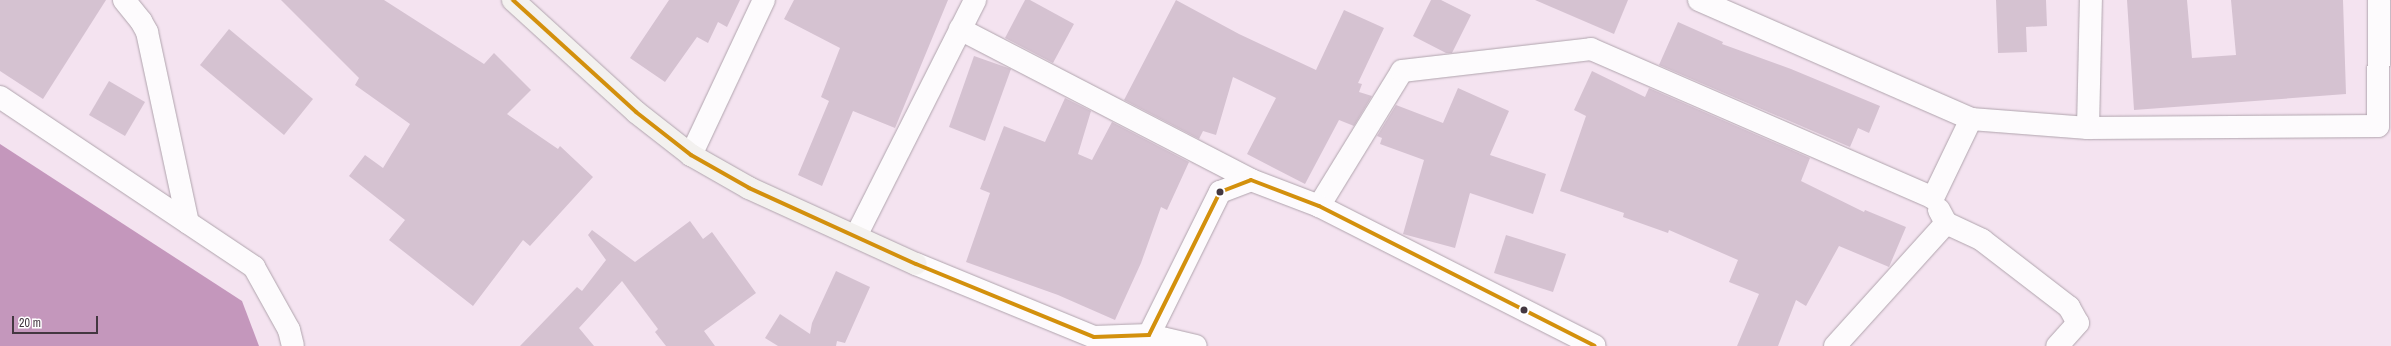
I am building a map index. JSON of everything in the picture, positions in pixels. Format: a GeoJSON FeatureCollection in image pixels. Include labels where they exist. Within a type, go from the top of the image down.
{"type":"FeatureCollection","features":[{"type":"Feature","properties":{"kind":"main road"},"geometry":{"type":"LineString","coordinates":[[513,0],[636,112],[691,155],[749,188],[916,264]]}},
{"type":"Feature","properties":{"kind":"street"},"geometry":{"type":"LineString","coordinates":[[124,0],[142,21],[147,32],[188,222]]}},
{"type":"Feature","properties":{"kind":"street"},"geometry":{"type":"LineString","coordinates":[[691,155],[764,0]]}},
{"type":"Feature","properties":{"kind":"street"},"geometry":{"type":"LineString","coordinates":[[856,236],[975,0]]}},
{"type":"Feature","properties":{"kind":"street"},"geometry":{"type":"LineString","coordinates":[[1699,0],[1971,119],[2088,128],[2378,126],[2379,0]]}},
{"type":"Feature","properties":{"kind":"street"},"geometry":{"type":"LineString","coordinates":[[2088,128],[2091,0]]}},
{"type":"Feature","properties":{"kind":"street"},"geometry":{"type":"LineString","coordinates":[[960,29],[1251,180],[1319,206],[1595,346]]}},
{"type":"Feature","properties":{"kind":"street"},"geometry":{"type":"LineString","coordinates":[[1319,206],[1402,71],[1591,49],[1933,198],[1946,223],[1982,240],[2069,307],[2078,322],[2057,346]]}},
{"type":"Feature","properties":{"kind":"street"},"geometry":{"type":"LineString","coordinates":[[0,97],[254,267],[289,330],[293,346]]}},
{"type":"Feature","properties":{"kind":"street"},"geometry":{"type":"LineString","coordinates":[[1933,198],[1971,119]]}},
{"type":"Feature","properties":{"kind":"street"},"geometry":{"type":"LineString","coordinates":[[1149,335],[1220,192],[1251,180]]}},
{"type":"Feature","properties":{"kind":"street"},"geometry":{"type":"LineString","coordinates":[[1835,346],[1946,223]]}},
{"type":"Feature","properties":{"kind":"street"},"geometry":{"type":"LineString","coordinates":[[916,264],[1094,337],[1149,335],[1196,346]]}},
{"type":"Feature","properties":{"kind":"shaded area"},"geometry":{"type":"Polygon","coordinates":[[[0,144],[242,301],[259,346],[0,346],[0,144]]]}},
{"type":"Feature","properties":{"kind":"building"},"geometry":{"type":"Polygon","coordinates":[[[0,0],[106,0],[43,99],[0,71],[0,0]]]}},
{"type":"Feature","properties":{"kind":"building"},"geometry":{"type":"Polygon","coordinates":[[[281,0],[384,0],[484,64],[494,53],[531,90],[507,114],[558,149],[560,146],[593,177],[530,246],[523,240],[473,306],[389,240],[405,220],[349,176],[365,155],[383,168],[410,124],[355,85],[359,78],[281,0]]]}},
{"type":"Feature","properties":{"kind":"building"},"geometry":{"type":"Polygon","coordinates":[[[669,0],[740,0],[727,27],[718,22],[708,43],[697,37],[665,82],[630,58],[669,0]]]}},
{"type":"Feature","properties":{"kind":"building"},"geometry":{"type":"Polygon","coordinates":[[[794,0],[948,0],[895,128],[853,111],[822,186],[798,175],[829,101],[821,97],[840,48],[784,19],[794,0]]]}},
{"type":"Feature","properties":{"kind":"building"},"geometry":{"type":"Polygon","coordinates":[[[1025,0],[1030,0],[1074,24],[1053,63],[1005,38],[1025,0]]]}},
{"type":"Feature","properties":{"kind":"building"},"geometry":{"type":"Polygon","coordinates":[[[1176,0],[1239,34],[1316,70],[1344,10],[1384,28],[1358,83],[1362,84],[1359,92],[1372,96],[1354,126],[1339,120],[1305,184],[1247,154],[1276,98],[1233,77],[1216,135],[1203,131],[1199,139],[1124,100],[1176,0]]]}},
{"type":"Feature","properties":{"kind":"building"},"geometry":{"type":"Polygon","coordinates":[[[1431,0],[1441,0],[1471,15],[1452,53],[1446,53],[1413,36],[1431,0]]]}},
{"type":"Feature","properties":{"kind":"building"},"geometry":{"type":"Polygon","coordinates":[[[1535,0],[1628,0],[1614,34],[1535,0]]]}},
{"type":"Feature","properties":{"kind":"building"},"geometry":{"type":"Polygon","coordinates":[[[1996,0],[2046,0],[2047,26],[2026,27],[2027,52],[1998,53],[1996,0]]]}},
{"type":"Feature","properties":{"kind":"building"},"geometry":{"type":"Polygon","coordinates":[[[2127,0],[2187,0],[2192,58],[2236,55],[2231,0],[2343,0],[2346,94],[2134,110],[2127,0]]]}},
{"type":"Feature","properties":{"kind":"building"},"geometry":{"type":"Polygon","coordinates":[[[1678,22],[1723,42],[1722,44],[1791,69],[1880,106],[1869,133],[1858,128],[1850,147],[1659,65],[1678,22]]]}},
{"type":"Feature","properties":{"kind":"building"},"geometry":{"type":"Polygon","coordinates":[[[229,29],[313,99],[284,135],[200,65],[229,29]]]}},
{"type":"Feature","properties":{"kind":"building"},"geometry":{"type":"Polygon","coordinates":[[[974,56],[1011,69],[985,141],[949,127],[974,56]]]}},
{"type":"Feature","properties":{"kind":"building"},"geometry":{"type":"Polygon","coordinates":[[[1592,71],[1645,97],[1649,88],[1810,158],[1801,181],[1864,212],[1865,210],[1906,227],[1889,267],[1839,246],[1806,306],[1796,300],[1778,346],[1737,346],[1759,294],[1729,282],[1738,260],[1669,230],[1668,233],[1623,217],[1624,213],[1560,191],[1586,116],[1574,110],[1592,71]]]}},
{"type":"Feature","properties":{"kind":"building"},"geometry":{"type":"Polygon","coordinates":[[[109,81],[145,102],[125,136],[89,115],[109,81]]]}},
{"type":"Feature","properties":{"kind":"building"},"geometry":{"type":"Polygon","coordinates":[[[1458,88],[1509,111],[1490,155],[1546,174],[1533,214],[1470,193],[1455,248],[1403,234],[1424,160],[1380,144],[1382,138],[1377,136],[1396,105],[1443,123],[1458,88]]]}},
{"type":"Feature","properties":{"kind":"building"},"geometry":{"type":"Polygon","coordinates":[[[1065,98],[1091,111],[1078,154],[1092,160],[1112,122],[1189,162],[1167,210],[1161,207],[1141,263],[1115,320],[1058,295],[966,262],[990,193],[980,189],[1004,126],[1045,142],[1065,98]]]}},
{"type":"Feature","properties":{"kind":"building"},"geometry":{"type":"Polygon","coordinates":[[[690,221],[703,239],[712,232],[756,293],[704,331],[715,346],[666,346],[655,332],[658,329],[622,281],[579,328],[594,346],[520,346],[577,287],[582,291],[606,260],[588,235],[592,230],[635,262],[690,221]]]}},
{"type":"Feature","properties":{"kind":"building"},"geometry":{"type":"Polygon","coordinates":[[[1506,235],[1566,254],[1553,292],[1494,273],[1506,235]]]}},
{"type":"Feature","properties":{"kind":"building"},"geometry":{"type":"Polygon","coordinates":[[[836,271],[870,287],[845,343],[837,341],[836,346],[778,346],[765,338],[780,314],[810,334],[812,323],[836,271]]]}},
{"type":"Feature","properties":{"kind":"transit line"},"geometry":{"type":"LineString","coordinates":[[513,0],[636,112],[691,155],[749,188],[916,264],[1094,337],[1149,335],[1220,192],[1251,180],[1319,206],[1595,346]]}}]}
